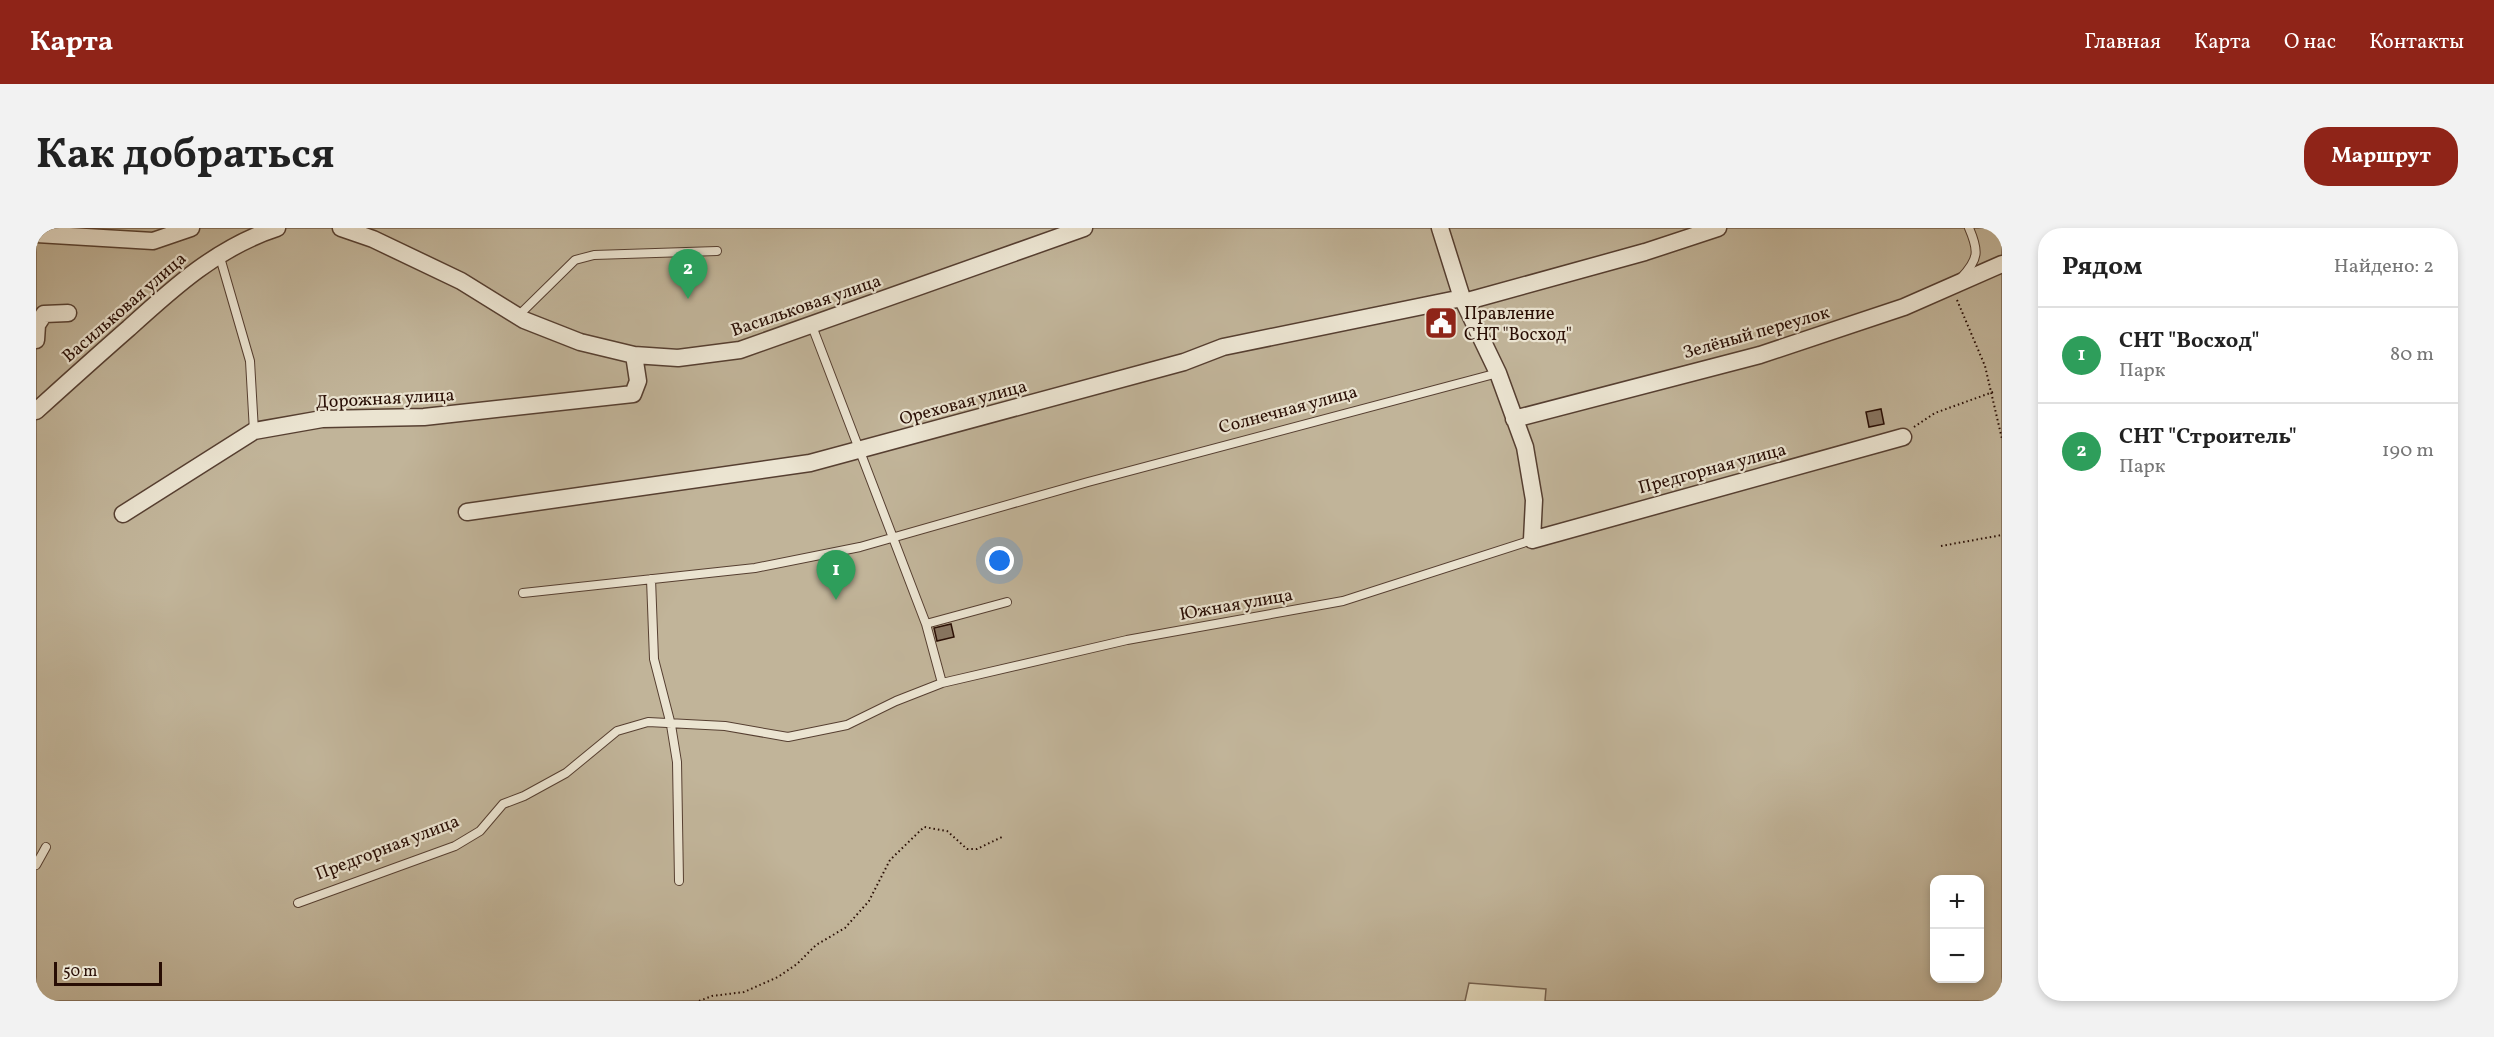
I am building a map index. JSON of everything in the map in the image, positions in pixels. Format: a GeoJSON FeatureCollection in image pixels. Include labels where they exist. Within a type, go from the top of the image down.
{"type":"FeatureCollection","features":[{"type":"Feature","properties":{"kind":"street"},"geometry":{"type":"LineString","coordinates":[[36,234],[153,241],[191,228]]}},
{"type":"Feature","properties":{"kind":"street","name":"Васильковая улица"},"geometry":{"type":"LineString","coordinates":[[36,411],[168,293],[219,254],[258,234],[277,228]]}},
{"type":"Feature","properties":{"kind":"street","name":"Васильковая улица"},"geometry":{"type":"LineString","coordinates":[[341,228],[373,239],[461,281],[518,316],[580,342],[634,355],[678,358],[740,350],[1084,228]]}},
{"type":"Feature","properties":{"kind":"street"},"geometry":{"type":"LineString","coordinates":[[1440,228],[1463,300],[1498,373],[1525,447],[1534,500],[1532,540]]}},
{"type":"Feature","properties":{"kind":"street","name":"Ореховая улица"},"geometry":{"type":"LineString","coordinates":[[467,512],[727,477],[810,463],[1184,362],[1223,347],[1463,300],[1645,252],[1718,228]]}},
{"type":"Feature","properties":{"kind":"street","name":"Зелёный переулок"},"geometry":{"type":"LineString","coordinates":[[1514,419],[1760,355],[1904,307],[2002,264]]}},
{"type":"Feature","properties":{"kind":"street","name":"Васильковая улица"},"geometry":{"type":"LineString","coordinates":[[36,340],[37,325],[44,314],[68,313]]}},
{"type":"Feature","properties":{"kind":"street","name":"Дорожная улица"},"geometry":{"type":"LineString","coordinates":[[123,514],[254,431],[322,419],[424,417],[633,394],[638,381],[634,355]]}},
{"type":"Feature","properties":{"kind":"street","name":"Предгорная улица"},"geometry":{"type":"LineString","coordinates":[[1532,540],[1903,437]]}},
{"type":"Feature","properties":{"kind":"lane"},"geometry":{"type":"LineString","coordinates":[[1952,285],[1972,265],[1977,247],[1968,228]]}},
{"type":"Feature","properties":{"kind":"lane"},"geometry":{"type":"LineString","coordinates":[[518,316],[575,260],[594,255],[717,251]]}},
{"type":"Feature","properties":{"kind":"lane"},"geometry":{"type":"LineString","coordinates":[[219,254],[250,361],[254,431]]}},
{"type":"Feature","properties":{"kind":"lane"},"geometry":{"type":"LineString","coordinates":[[812,326],[858,451],[895,538],[926,624],[942,683]]}},
{"type":"Feature","properties":{"kind":"lane","name":"Солнечная улица"},"geometry":{"type":"LineString","coordinates":[[523,593],[755,568],[895,538],[1088,482],[1498,373]]}},
{"type":"Feature","properties":{"kind":"lane","name":"Южная улица"},"geometry":{"type":"LineString","coordinates":[[942,683],[1128,640],[1343,601],[1532,540]]}},
{"type":"Feature","properties":{"kind":"lane"},"geometry":{"type":"LineString","coordinates":[[651,579],[654,659],[671,725],[677,762],[679,881]]}},
{"type":"Feature","properties":{"kind":"lane"},"geometry":{"type":"LineString","coordinates":[[926,624],[1007,602]]}},
{"type":"Feature","properties":{"kind":"lane","name":"Предгорная улица"},"geometry":{"type":"LineString","coordinates":[[298,903],[455,846],[480,831],[503,804],[524,796],[566,773],[617,731],[648,722],[671,725],[725,726],[788,737],[847,725],[896,701],[942,683]]}},
{"type":"Feature","properties":{"kind":"lane"},"geometry":{"type":"LineString","coordinates":[[36,865],[46,847]]}},
{"type":"Feature","properties":{"kind":"path"},"geometry":{"type":"LineString","coordinates":[[1952,285],[1993,392],[2002,439]]}},
{"type":"Feature","properties":{"kind":"path"},"geometry":{"type":"LineString","coordinates":[[1903,437],[1935,414],[1993,392]]}},
{"type":"Feature","properties":{"kind":"path"},"geometry":{"type":"LineString","coordinates":[[1941,546],[2002,535]]}},
{"type":"Feature","properties":{"kind":"path"},"geometry":{"type":"LineString","coordinates":[[699,1001],[712,996],[744,992],[778,977],[797,964],[816,945],[846,928],[869,901],[890,860],[924,826],[947,831],[968,849],[977,849],[1004,836]]}},
{"type":"Feature","properties":{"kind":"shaded area"},"geometry":{"type":"Polygon","coordinates":[[[36,228],[2002,228],[2002,1001],[1545,1001],[1546,989],[1469,983],[1465,1001],[36,1001],[36,228]]]}},
{"type":"Feature","properties":{"kind":"building"},"geometry":{"type":"Polygon","coordinates":[[[1881,409],[1884,424],[1869,427],[1866,412],[1881,409]]]}},
{"type":"Feature","properties":{"kind":"building"},"geometry":{"type":"Polygon","coordinates":[[[951,624],[954,637],[937,641],[934,628],[951,624]]]}},
{"type":"Feature","properties":{"kind":"place","name":"СНТ \"Строитель\""},"geometry":{"type":"Point","coordinates":[688,299]}},
{"type":"Feature","properties":{"kind":"place","name":"Правление СНТ \"Восход\""},"geometry":{"type":"Point","coordinates":[1441,323]}},
{"type":"Feature","properties":{"kind":"place","name":"СНТ \"Восход\""},"geometry":{"type":"Point","coordinates":[836,600]}}]}
